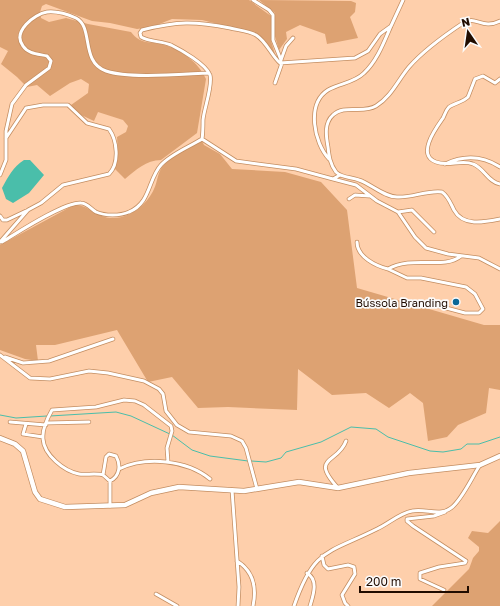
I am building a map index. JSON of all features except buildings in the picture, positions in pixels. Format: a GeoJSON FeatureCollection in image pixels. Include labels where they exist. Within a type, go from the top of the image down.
{"type":"FeatureCollection","features":[{"type":"Feature","properties":{"kind":"street"},"geometry":{"type":"LineString","coordinates":[[254,0],[269,10],[273,15],[274,46],[281,62]]}},
{"type":"Feature","properties":{"kind":"street"},"geometry":{"type":"LineString","coordinates":[[329,159],[325,155],[317,138],[314,118],[321,99],[328,90],[353,81],[364,74],[374,62],[403,0]]}},
{"type":"Feature","properties":{"kind":"street"},"geometry":{"type":"LineString","coordinates":[[0,175],[6,160],[6,138],[12,104],[26,85],[49,68],[51,61],[47,56],[30,52],[22,46],[19,36],[23,28],[37,16],[47,12],[63,13],[78,19],[83,27],[94,63],[105,71],[119,74],[209,73]]}},
{"type":"Feature","properties":{"kind":"street"},"geometry":{"type":"LineString","coordinates":[[500,21],[488,26],[475,21],[465,22],[446,35],[414,62],[387,97],[376,106],[368,110],[345,110],[332,115],[328,123],[326,134],[329,159],[332,166],[340,175],[369,184],[393,197],[408,197],[442,192],[446,195],[457,215],[460,217],[477,222],[500,219]]}},
{"type":"Feature","properties":{"kind":"street"},"geometry":{"type":"LineString","coordinates":[[202,139],[203,120],[211,83],[209,73],[204,67],[180,50],[164,43],[141,37],[140,33],[142,30],[171,23],[186,22],[208,24],[243,31],[257,36],[281,62]]}},
{"type":"Feature","properties":{"kind":"street"},"geometry":{"type":"LineString","coordinates":[[281,62],[355,58],[368,51],[373,46],[380,34],[391,26]]}},
{"type":"Feature","properties":{"kind":"street"},"geometry":{"type":"LineString","coordinates":[[275,83],[286,46],[293,38]]}},
{"type":"Feature","properties":{"kind":"street"},"geometry":{"type":"LineString","coordinates":[[500,79],[495,83],[483,76],[475,79],[468,98],[449,107],[446,111],[432,133],[428,150],[430,159],[443,164],[475,164],[491,180],[500,184]]}},
{"type":"Feature","properties":{"kind":"street"},"geometry":{"type":"LineString","coordinates":[[0,216],[3,220],[7,220],[41,203],[70,182],[106,175],[111,172],[114,165],[116,142],[109,129],[87,123],[73,109],[64,104],[43,105],[26,108],[6,138]]}},
{"type":"Feature","properties":{"kind":"street"},"geometry":{"type":"LineString","coordinates":[[202,139],[236,160],[296,169],[356,185],[371,197],[398,212],[415,237],[426,248],[486,260],[500,269]]}},
{"type":"Feature","properties":{"kind":"street"},"geometry":{"type":"LineString","coordinates":[[0,242],[38,221],[74,204],[85,204],[95,212],[103,214],[116,215],[134,209],[142,202],[160,166],[202,139]]}},
{"type":"Feature","properties":{"kind":"street"},"geometry":{"type":"LineString","coordinates":[[443,164],[463,158],[478,157],[486,159],[500,167]]}},
{"type":"Feature","properties":{"kind":"street"},"geometry":{"type":"LineString","coordinates":[[333,179],[340,175]]}},
{"type":"Feature","properties":{"kind":"street"},"geometry":{"type":"LineString","coordinates":[[349,199],[355,195],[371,197]]}},
{"type":"Feature","properties":{"kind":"street"},"geometry":{"type":"LineString","coordinates":[[0,242],[28,210]]}},
{"type":"Feature","properties":{"kind":"street"},"geometry":{"type":"LineString","coordinates":[[398,212],[412,210],[434,232]]}},
{"type":"Feature","properties":{"kind":"street"},"geometry":{"type":"LineString","coordinates":[[357,242],[358,250],[372,264],[388,269],[407,278],[421,278],[466,287],[474,294],[483,309],[480,313],[465,313],[431,304]]}},
{"type":"Feature","properties":{"kind":"street"},"geometry":{"type":"LineString","coordinates":[[388,269],[406,262],[450,262],[461,256]]}},
{"type":"Feature","properties":{"kind":"street"},"geometry":{"type":"LineString","coordinates":[[2,356],[23,363],[49,361],[113,339]]}},
{"type":"Feature","properties":{"kind":"street"},"geometry":{"type":"LineString","coordinates":[[2,356],[30,378],[55,378],[89,371],[108,373],[144,381],[163,394],[166,411],[177,425],[189,432],[231,436],[237,438],[245,444],[258,490]]}},
{"type":"Feature","properties":{"kind":"street"},"geometry":{"type":"LineString","coordinates":[[110,506],[110,481],[103,475],[79,474],[69,470],[51,456],[46,448],[43,437],[46,424],[52,410],[57,408],[86,408],[124,400],[144,404],[171,426],[168,462]]}},
{"type":"Feature","properties":{"kind":"street"},"geometry":{"type":"LineString","coordinates":[[10,422],[46,424],[89,422]]}},
{"type":"Feature","properties":{"kind":"street"},"geometry":{"type":"LineString","coordinates":[[26,424],[23,434],[43,437]]}},
{"type":"Feature","properties":{"kind":"street"},"geometry":{"type":"LineString","coordinates":[[0,438],[15,444],[23,452],[35,492],[40,499],[65,507],[125,505],[164,489],[258,490],[293,482],[338,488],[409,473],[480,465],[500,456]]}},
{"type":"Feature","properties":{"kind":"street"},"geometry":{"type":"LineString","coordinates":[[338,488],[327,476],[325,471],[326,465],[330,457],[344,446],[346,441]]}},
{"type":"Feature","properties":{"kind":"street"},"geometry":{"type":"LineString","coordinates":[[103,475],[104,463],[109,454],[116,456],[119,463],[119,469],[116,478],[110,481]]}},
{"type":"Feature","properties":{"kind":"street"},"geometry":{"type":"LineString","coordinates":[[119,469],[136,464],[168,462],[184,465],[210,479]]}},
{"type":"Feature","properties":{"kind":"street"},"geometry":{"type":"LineString","coordinates":[[444,590],[420,579],[420,573],[439,567],[465,563],[466,561],[413,526],[407,521],[407,519],[441,515],[456,503],[480,465]]}},
{"type":"Feature","properties":{"kind":"street"},"geometry":{"type":"LineString","coordinates":[[232,490],[239,587],[238,606]]}},
{"type":"Feature","properties":{"kind":"street"},"geometry":{"type":"LineString","coordinates":[[294,606],[307,573],[322,556],[335,547],[373,531],[409,512],[418,510],[440,512],[446,510]]}},
{"type":"Feature","properties":{"kind":"street"},"geometry":{"type":"LineString","coordinates":[[322,556],[324,565],[328,569],[348,565],[354,567],[354,574],[342,595],[344,603],[348,606]]}},
{"type":"Feature","properties":{"kind":"street"},"geometry":{"type":"LineString","coordinates":[[237,561],[249,570],[253,578],[253,606]]}},
{"type":"Feature","properties":{"kind":"street"},"geometry":{"type":"LineString","coordinates":[[307,573],[314,582],[310,606]]}},
{"type":"Feature","properties":{"kind":"street"},"geometry":{"type":"LineString","coordinates":[[156,594],[177,606]]}},
{"type":"Feature","properties":{"kind":"shaded area"},"geometry":{"type":"Polygon","coordinates":[[[0,0],[249,0],[271,16],[271,41],[275,54],[258,34],[202,20],[172,19],[152,27],[137,29],[92,21],[46,4],[42,6],[40,12],[41,18],[49,22],[66,18],[88,24],[131,32],[142,41],[171,47],[189,58],[199,68],[206,79],[197,133],[161,160],[156,160],[146,164],[125,179],[114,168],[118,154],[117,137],[126,132],[128,126],[123,120],[98,112],[94,121],[79,114],[71,105],[88,93],[89,84],[81,79],[70,83],[50,96],[37,85],[27,87],[1,64],[8,51],[0,47],[0,0]]]}},
{"type":"Feature","properties":{"kind":"shaded area"},"geometry":{"type":"Polygon","coordinates":[[[259,0],[351,1],[356,3],[355,12],[350,17],[358,38],[327,44],[325,34],[300,25],[286,32],[287,39],[279,50],[274,33],[275,13],[259,0]]]}},
{"type":"Feature","properties":{"kind":"shaded area"},"geometry":{"type":"Polygon","coordinates":[[[202,141],[204,145],[220,154],[232,169],[285,172],[321,182],[347,210],[357,288],[484,325],[500,325],[500,390],[489,388],[486,413],[458,425],[447,437],[428,441],[423,403],[410,393],[389,408],[366,393],[332,395],[298,369],[297,410],[228,407],[198,408],[172,377],[148,382],[117,330],[55,345],[36,345],[38,361],[25,359],[0,350],[0,245],[74,205],[84,207],[101,216],[113,218],[126,216],[132,213],[137,210],[151,195],[162,167],[177,154],[202,141]]]}},
{"type":"Feature","properties":{"kind":"shaded area"},"geometry":{"type":"Polygon","coordinates":[[[500,521],[500,606],[432,606],[469,569],[473,558],[479,551],[479,547],[468,538],[472,531],[488,533],[500,521]]]}},
{"type":"Feature","properties":{"kind":"water"},"geometry":{"type":"Polygon","coordinates":[[[24,160],[30,160],[44,175],[29,193],[13,203],[6,199],[2,188],[14,169],[24,160]]]}},
{"type":"Feature","properties":{"kind":"waterway"},"geometry":{"type":"LineString","coordinates":[[50,416],[116,412],[131,416],[172,435],[192,450],[210,456],[248,461]]}},
{"type":"Feature","properties":{"kind":"waterway"},"geometry":{"type":"LineString","coordinates":[[0,415],[16,418],[47,416]]}},
{"type":"Feature","properties":{"kind":"waterway"},"geometry":{"type":"LineString","coordinates":[[251,461],[266,462],[281,458],[286,452],[321,442],[351,427],[376,429],[388,437],[430,451],[443,452],[461,449],[467,444],[479,444],[500,437]]}},
{"type":"Feature","properties":{"kind":"place","name":"Bússola Branding"},"geometry":{"type":"Point","coordinates":[456,302]}}]}
